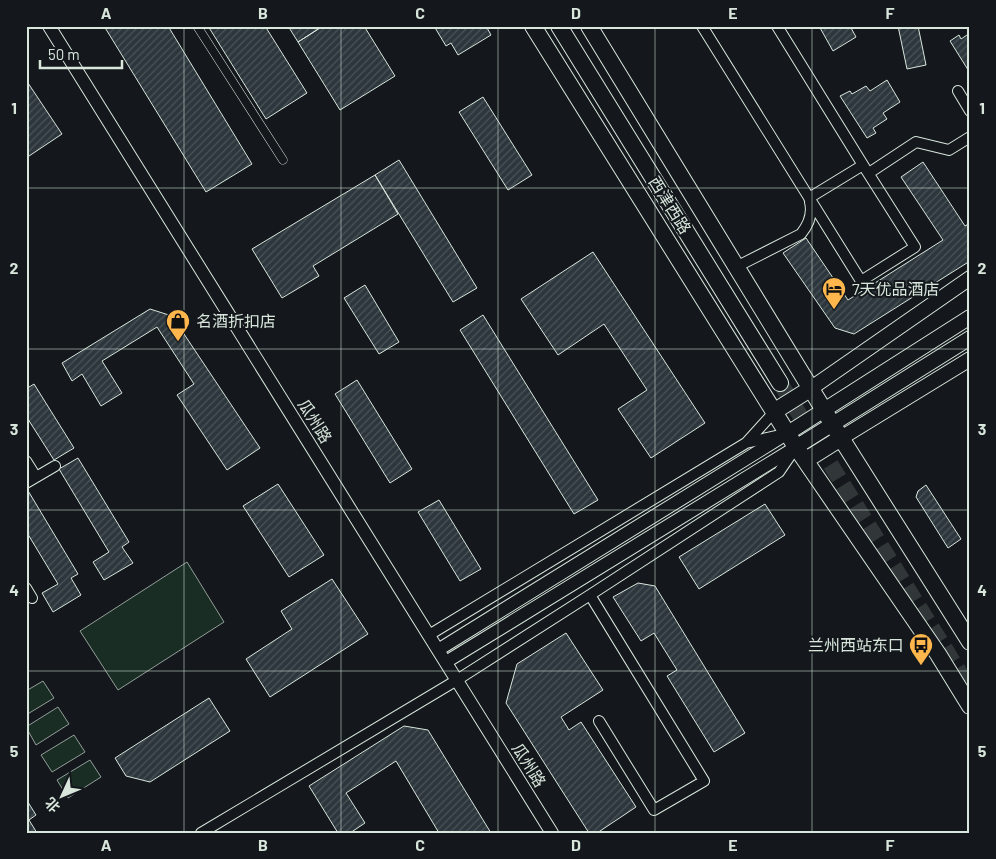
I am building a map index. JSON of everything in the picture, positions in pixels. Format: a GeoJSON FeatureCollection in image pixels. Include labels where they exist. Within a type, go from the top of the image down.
{"type":"FeatureCollection","features":[{"type":"Feature","properties":{"kind":"main road"},"geometry":{"type":"LineString","coordinates":[[533,26],[797,447],[938,654],[970,706]]}},
{"type":"Feature","properties":{"kind":"main road","name":"西津西路"},"geometry":{"type":"LineString","coordinates":[[559,26],[784,381],[571,26]]}},
{"type":"Feature","properties":{"kind":"main road"},"geometry":{"type":"LineString","coordinates":[[589,26],[832,425],[970,642]]}},
{"type":"Feature","properties":{"kind":"main road"},"geometry":{"type":"LineString","coordinates":[[775,411],[810,389],[970,278]]}},
{"type":"Feature","properties":{"kind":"main road"},"geometry":{"type":"LineString","coordinates":[[797,447],[832,425],[970,317]]}},
{"type":"Feature","properties":{"kind":"main road"},"geometry":{"type":"LineString","coordinates":[[797,447],[970,338]]}},
{"type":"Feature","properties":{"kind":"main road"},"geometry":{"type":"LineString","coordinates":[[832,425],[970,359]]}},
{"type":"Feature","properties":{"kind":"street","name":"瓜州路"},"geometry":{"type":"LineString","coordinates":[[49,26],[552,833]]}},
{"type":"Feature","properties":{"kind":"street"},"geometry":{"type":"LineString","coordinates":[[197,26],[282,160]]}},
{"type":"Feature","properties":{"kind":"street"},"geometry":{"type":"LineString","coordinates":[[702,26],[861,281],[915,247],[777,26]]}},
{"type":"Feature","properties":{"kind":"street"},"geometry":{"type":"LineString","coordinates":[[958,92],[970,111]]}},
{"type":"Feature","properties":{"kind":"street"},"geometry":{"type":"LineString","coordinates":[[809,198],[916,142],[949,150],[970,137]]}},
{"type":"Feature","properties":{"kind":"street"},"geometry":{"type":"LineString","coordinates":[[736,267],[801,234],[811,217],[812,208],[809,198]]}},
{"type":"Feature","properties":{"kind":"street"},"geometry":{"type":"LineString","coordinates":[[429,635],[746,443],[775,411]]}},
{"type":"Feature","properties":{"kind":"street"},"geometry":{"type":"LineString","coordinates":[[746,443],[797,447]]}},
{"type":"Feature","properties":{"kind":"street"},"geometry":{"type":"LineString","coordinates":[[201,833],[457,680],[590,595],[779,472],[797,447]]}},
{"type":"Feature","properties":{"kind":"street"},"geometry":{"type":"LineString","coordinates":[[438,650],[797,447]]}},
{"type":"Feature","properties":{"kind":"street"},"geometry":{"type":"LineString","coordinates":[[446,662],[797,447]]}},
{"type":"Feature","properties":{"kind":"street"},"geometry":{"type":"LineString","coordinates":[[26,462],[36,477]]}},
{"type":"Feature","properties":{"kind":"street"},"geometry":{"type":"LineString","coordinates":[[26,484],[55,466]]}},
{"type":"Feature","properties":{"kind":"street"},"geometry":{"type":"LineString","coordinates":[[590,595],[704,780],[654,810],[599,721]]}},
{"type":"Feature","properties":{"kind":"green space"},"geometry":{"type":"Polygon","coordinates":[[[187,562],[224,622],[118,690],[80,631],[187,562]]]}},
{"type":"Feature","properties":{"kind":"green space"},"geometry":{"type":"Polygon","coordinates":[[[43,681],[54,698],[26,715],[26,691],[43,681]]]}},
{"type":"Feature","properties":{"kind":"green space"},"geometry":{"type":"Polygon","coordinates":[[[58,707],[69,724],[36,745],[26,727],[58,707]]]}},
{"type":"Feature","properties":{"kind":"green space"},"geometry":{"type":"Polygon","coordinates":[[[74,735],[85,752],[52,772],[41,755],[74,735]]]}},
{"type":"Feature","properties":{"kind":"green space"},"geometry":{"type":"Polygon","coordinates":[[[90,760],[101,777],[68,798],[57,780],[90,760]]]}},
{"type":"Feature","properties":{"kind":"building"},"geometry":{"type":"Polygon","coordinates":[[[104,26],[168,26],[252,164],[206,192],[104,26]]]}},
{"type":"Feature","properties":{"kind":"building"},"geometry":{"type":"Polygon","coordinates":[[[208,26],[265,26],[307,93],[266,119],[208,26]]]}},
{"type":"Feature","properties":{"kind":"building"},"geometry":{"type":"Polygon","coordinates":[[[288,26],[323,26],[298,42],[288,26]]]}},
{"type":"Feature","properties":{"kind":"building"},"geometry":{"type":"Polygon","coordinates":[[[323,26],[364,26],[395,76],[340,110],[298,42],[323,26]]]}},
{"type":"Feature","properties":{"kind":"building"},"geometry":{"type":"Polygon","coordinates":[[[434,26],[486,26],[491,35],[458,55],[451,43],[446,46],[434,26]]]}},
{"type":"Feature","properties":{"kind":"building"},"geometry":{"type":"Polygon","coordinates":[[[819,26],[850,26],[856,37],[833,51],[819,26]]]}},
{"type":"Feature","properties":{"kind":"building"},"geometry":{"type":"Polygon","coordinates":[[[898,26],[918,26],[926,65],[907,69],[898,26]]]}},
{"type":"Feature","properties":{"kind":"building"},"geometry":{"type":"Polygon","coordinates":[[[970,33],[970,73],[950,41],[959,35],[961,39],[970,33]]]}},
{"type":"Feature","properties":{"kind":"building"},"geometry":{"type":"Polygon","coordinates":[[[26,80],[62,134],[26,158],[26,80]]]}},
{"type":"Feature","properties":{"kind":"building"},"geometry":{"type":"Polygon","coordinates":[[[887,80],[900,102],[883,113],[887,119],[873,128],[876,133],[867,138],[840,96],[850,91],[852,94],[866,86],[870,91],[887,80]]]}},
{"type":"Feature","properties":{"kind":"building"},"geometry":{"type":"Polygon","coordinates":[[[483,97],[532,175],[508,190],[459,112],[483,97]]]}},
{"type":"Feature","properties":{"kind":"building"},"geometry":{"type":"Polygon","coordinates":[[[399,160],[477,288],[453,302],[375,175],[399,160]]]}},
{"type":"Feature","properties":{"kind":"building"},"geometry":{"type":"Polygon","coordinates":[[[923,162],[965,226],[970,223],[970,261],[854,334],[835,328],[783,253],[806,238],[848,300],[943,240],[901,177],[923,162]]]}},
{"type":"Feature","properties":{"kind":"building"},"geometry":{"type":"Polygon","coordinates":[[[375,175],[398,214],[313,266],[319,276],[282,298],[252,249],[375,175]]]}},
{"type":"Feature","properties":{"kind":"building"},"geometry":{"type":"Polygon","coordinates":[[[593,252],[705,423],[651,458],[618,409],[647,390],[604,324],[558,355],[521,299],[593,252]]]}},
{"type":"Feature","properties":{"kind":"building"},"geometry":{"type":"Polygon","coordinates":[[[365,285],[399,342],[379,354],[344,298],[365,285]]]}},
{"type":"Feature","properties":{"kind":"building"},"geometry":{"type":"Polygon","coordinates":[[[150,309],[172,316],[260,448],[227,470],[177,395],[194,384],[157,327],[102,361],[122,393],[101,406],[82,374],[72,381],[62,363],[150,309]]]}},
{"type":"Feature","properties":{"kind":"building"},"geometry":{"type":"Polygon","coordinates":[[[483,315],[598,500],[574,514],[460,330],[483,315]]]}},
{"type":"Feature","properties":{"kind":"building"},"geometry":{"type":"Polygon","coordinates":[[[357,380],[412,469],[390,483],[335,394],[357,380]]]}},
{"type":"Feature","properties":{"kind":"building"},"geometry":{"type":"Polygon","coordinates":[[[34,384],[74,448],[54,460],[26,416],[26,389],[34,384]]]}},
{"type":"Feature","properties":{"kind":"building"},"geometry":{"type":"Polygon","coordinates":[[[78,458],[129,542],[122,547],[133,563],[104,580],[93,562],[109,552],[59,469],[78,458]]]}},
{"type":"Feature","properties":{"kind":"building"},"geometry":{"type":"Polygon","coordinates":[[[278,484],[324,555],[289,577],[243,506],[278,484]]]}},
{"type":"Feature","properties":{"kind":"building"},"geometry":{"type":"Polygon","coordinates":[[[926,485],[961,539],[948,548],[916,497],[918,491],[926,485]]]}},
{"type":"Feature","properties":{"kind":"building"},"geometry":{"type":"Polygon","coordinates":[[[27,489],[78,574],[71,578],[81,595],[53,612],[42,593],[58,584],[26,531],[27,489]]]}},
{"type":"Feature","properties":{"kind":"building"},"geometry":{"type":"Polygon","coordinates":[[[439,500],[481,569],[460,581],[418,512],[439,500]]]}},
{"type":"Feature","properties":{"kind":"building"},"geometry":{"type":"Polygon","coordinates":[[[765,504],[785,535],[699,589],[679,557],[765,504]]]}},
{"type":"Feature","properties":{"kind":"building"},"geometry":{"type":"Polygon","coordinates":[[[332,579],[368,634],[270,697],[246,659],[292,629],[281,611],[332,579]]]}},
{"type":"Feature","properties":{"kind":"building"},"geometry":{"type":"Polygon","coordinates":[[[638,583],[655,586],[745,733],[714,752],[667,676],[677,670],[654,633],[641,641],[613,597],[638,583]]]}},
{"type":"Feature","properties":{"kind":"building"},"geometry":{"type":"Polygon","coordinates":[[[566,633],[603,690],[561,717],[569,730],[581,722],[636,807],[597,833],[589,833],[506,703],[517,664],[566,633]]]}},
{"type":"Feature","properties":{"kind":"building"},"geometry":{"type":"Polygon","coordinates":[[[209,698],[230,731],[150,782],[126,776],[115,758],[209,698]]]}},
{"type":"Feature","properties":{"kind":"building"},"geometry":{"type":"Polygon","coordinates":[[[404,726],[428,730],[491,833],[439,833],[396,761],[346,793],[365,823],[350,833],[338,833],[309,786],[404,726]]]}},
{"type":"Feature","properties":{"kind":"building"},"geometry":{"type":"Polygon","coordinates":[[[26,799],[36,815],[29,820],[37,833],[26,833],[26,799]]]}},
{"type":"Feature","properties":{"kind":"tunnel"},"geometry":{"type":"LineString","coordinates":[[780,383],[970,689]]}},
{"type":"Feature","properties":{"kind":"place","name":"7天优品酒店"},"geometry":{"type":"Point","coordinates":[834,310]}},
{"type":"Feature","properties":{"kind":"place","name":"名酒折扣店"},"geometry":{"type":"Point","coordinates":[178,342]}},
{"type":"Feature","properties":{"kind":"place","name":"兰州西站东口"},"geometry":{"type":"Point","coordinates":[921,666]}}]}
